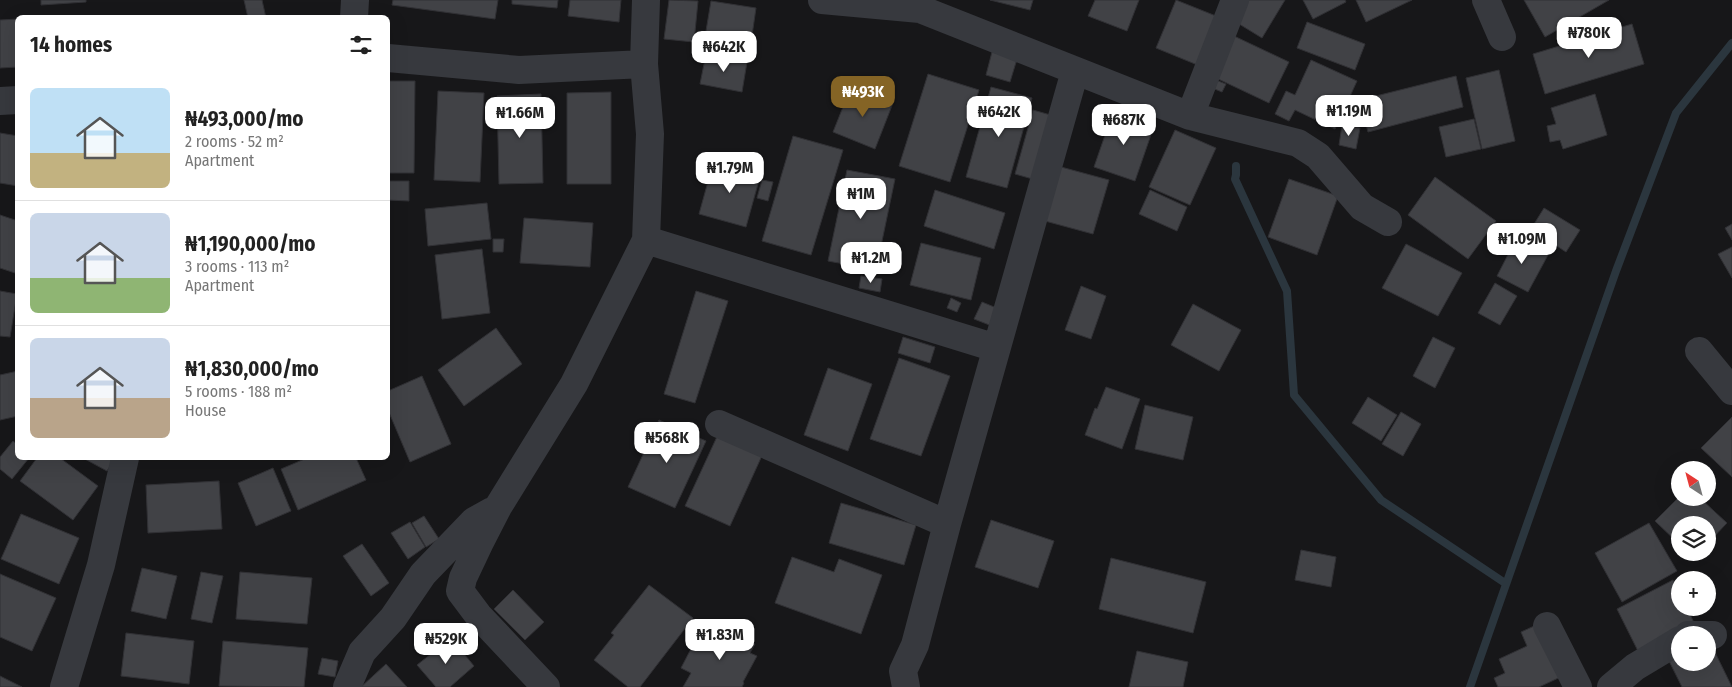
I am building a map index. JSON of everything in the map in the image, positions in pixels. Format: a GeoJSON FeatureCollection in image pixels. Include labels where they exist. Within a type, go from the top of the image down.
{"type":"FeatureCollection","features":[{"type":"Feature","properties":{"kind":"street"},"geometry":{"type":"LineString","coordinates":[[354,15],[355,0]]}},
{"type":"Feature","properties":{"kind":"street"},"geometry":{"type":"LineString","coordinates":[[546,687],[478,615],[460,591],[463,578],[498,507],[574,384],[646,240],[650,134],[644,64],[646,0]]}},
{"type":"Feature","properties":{"kind":"street"},"geometry":{"type":"LineString","coordinates":[[822,0],[921,4],[1075,71],[1190,116],[1298,143],[1318,156],[1362,207],[1388,222]]}},
{"type":"Feature","properties":{"kind":"street"},"geometry":{"type":"LineString","coordinates":[[1190,116],[1235,0]]}},
{"type":"Feature","properties":{"kind":"street"},"geometry":{"type":"LineString","coordinates":[[1486,0],[1502,37]]}},
{"type":"Feature","properties":{"kind":"street"},"geometry":{"type":"LineString","coordinates":[[390,58],[519,70],[644,64]]}},
{"type":"Feature","properties":{"kind":"street"},"geometry":{"type":"LineString","coordinates":[[906,687],[903,671],[915,644],[996,348],[1075,71]]}},
{"type":"Feature","properties":{"kind":"street"},"geometry":{"type":"LineString","coordinates":[[0,101],[15,100]]}},
{"type":"Feature","properties":{"kind":"street"},"geometry":{"type":"LineString","coordinates":[[646,240],[996,348]]}},
{"type":"Feature","properties":{"kind":"street"},"geometry":{"type":"LineString","coordinates":[[1699,351],[1732,391]]}},
{"type":"Feature","properties":{"kind":"street"},"geometry":{"type":"LineString","coordinates":[[719,424],[947,524]]}},
{"type":"Feature","properties":{"kind":"street"},"geometry":{"type":"LineString","coordinates":[[64,687],[101,565],[125,460]]}},
{"type":"Feature","properties":{"kind":"street"},"geometry":{"type":"LineString","coordinates":[[347,687],[362,652],[393,618],[423,574],[474,521],[498,507]]}},
{"type":"Feature","properties":{"kind":"street"},"geometry":{"type":"LineString","coordinates":[[1547,626],[1578,687]]}},
{"type":"Feature","properties":{"kind":"street"},"geometry":{"type":"LineString","coordinates":[[1611,687],[1635,667],[1671,645]]}},
{"type":"Feature","properties":{"kind":"building"},"geometry":{"type":"Polygon","coordinates":[[[41,0],[86,0],[86,2],[41,5],[41,0]]]}},
{"type":"Feature","properties":{"kind":"building"},"geometry":{"type":"Polygon","coordinates":[[[244,0],[262,0],[265,15],[247,15],[244,0]]]}},
{"type":"Feature","properties":{"kind":"building"},"geometry":{"type":"Polygon","coordinates":[[[393,0],[498,0],[495,19],[392,5],[393,0]]]}},
{"type":"Feature","properties":{"kind":"building"},"geometry":{"type":"Polygon","coordinates":[[[512,0],[558,0],[557,8],[512,4],[512,0]]]}},
{"type":"Feature","properties":{"kind":"building"},"geometry":{"type":"Polygon","coordinates":[[[570,0],[621,0],[619,22],[568,16],[570,0]]]}},
{"type":"Feature","properties":{"kind":"building"},"geometry":{"type":"Polygon","coordinates":[[[669,0],[698,1],[694,42],[664,39],[669,0]]]}},
{"type":"Feature","properties":{"kind":"building"},"geometry":{"type":"Polygon","coordinates":[[[990,0],[1033,0],[1030,10],[990,0]]]}},
{"type":"Feature","properties":{"kind":"building"},"geometry":{"type":"Polygon","coordinates":[[[1095,0],[1139,0],[1127,31],[1088,16],[1095,0]]]}},
{"type":"Feature","properties":{"kind":"building"},"geometry":{"type":"Polygon","coordinates":[[[1176,0],[1221,18],[1200,66],[1156,48],[1176,0]]]}},
{"type":"Feature","properties":{"kind":"building"},"geometry":{"type":"Polygon","coordinates":[[[1243,0],[1285,0],[1262,38],[1231,19],[1243,0]]]}},
{"type":"Feature","properties":{"kind":"building"},"geometry":{"type":"Polygon","coordinates":[[[1303,0],[1345,0],[1346,2],[1313,19],[1303,0]]]}},
{"type":"Feature","properties":{"kind":"building"},"geometry":{"type":"Polygon","coordinates":[[[1356,0],[1412,0],[1366,22],[1356,0]]]}},
{"type":"Feature","properties":{"kind":"building"},"geometry":{"type":"Polygon","coordinates":[[[1524,0],[1609,0],[1545,37],[1524,0]]]}},
{"type":"Feature","properties":{"kind":"building"},"geometry":{"type":"Polygon","coordinates":[[[711,1],[756,8],[749,56],[703,49],[711,1]]]}},
{"type":"Feature","properties":{"kind":"building"},"geometry":{"type":"Polygon","coordinates":[[[15,19],[15,67],[0,68],[0,20],[15,19]]]}},
{"type":"Feature","properties":{"kind":"building"},"geometry":{"type":"Polygon","coordinates":[[[1307,22],[1365,44],[1355,70],[1297,48],[1307,22]]]}},
{"type":"Feature","properties":{"kind":"building"},"geometry":{"type":"Polygon","coordinates":[[[1632,24],[1644,64],[1545,94],[1533,54],[1632,24]]]}},
{"type":"Feature","properties":{"kind":"building"},"geometry":{"type":"Polygon","coordinates":[[[1234,36],[1289,62],[1269,103],[1214,77],[1234,36]]]}},
{"type":"Feature","properties":{"kind":"building"},"geometry":{"type":"Polygon","coordinates":[[[992,52],[1017,59],[1010,82],[986,75],[992,52]]]}},
{"type":"Feature","properties":{"kind":"building"},"geometry":{"type":"Polygon","coordinates":[[[706,54],[747,62],[742,92],[700,84],[706,54]]]}},
{"type":"Feature","properties":{"kind":"building"},"geometry":{"type":"Polygon","coordinates":[[[1311,60],[1357,81],[1335,129],[1295,110],[1289,121],[1275,114],[1286,91],[1295,95],[1311,60]]]}},
{"type":"Feature","properties":{"kind":"building"},"geometry":{"type":"Polygon","coordinates":[[[1499,70],[1515,141],[1482,149],[1466,78],[1499,70]]]}},
{"type":"Feature","properties":{"kind":"building"},"geometry":{"type":"Polygon","coordinates":[[[928,74],[979,90],[950,182],[899,166],[928,74]]]}},
{"type":"Feature","properties":{"kind":"building"},"geometry":{"type":"Polygon","coordinates":[[[1456,76],[1463,107],[1368,132],[1360,100],[1456,76]]]}},
{"type":"Feature","properties":{"kind":"building"},"geometry":{"type":"Polygon","coordinates":[[[1213,79],[1226,84],[1222,92],[1210,87],[1213,79]]]}},
{"type":"Feature","properties":{"kind":"building"},"geometry":{"type":"Polygon","coordinates":[[[390,81],[415,81],[414,173],[390,173],[390,81]]]}},
{"type":"Feature","properties":{"kind":"building"},"geometry":{"type":"Polygon","coordinates":[[[851,87],[893,103],[875,149],[833,132],[851,87]]]}},
{"type":"Feature","properties":{"kind":"building"},"geometry":{"type":"Polygon","coordinates":[[[991,87],[1032,98],[1007,188],[966,177],[991,87]]]}},
{"type":"Feature","properties":{"kind":"building"},"geometry":{"type":"Polygon","coordinates":[[[438,91],[484,93],[480,182],[434,180],[438,91]]]}},
{"type":"Feature","properties":{"kind":"building"},"geometry":{"type":"Polygon","coordinates":[[[611,92],[611,184],[567,184],[567,93],[611,92]]]}},
{"type":"Feature","properties":{"kind":"building"},"geometry":{"type":"Polygon","coordinates":[[[541,94],[543,183],[499,184],[497,96],[541,94]]]}},
{"type":"Feature","properties":{"kind":"building"},"geometry":{"type":"Polygon","coordinates":[[[1595,94],[1607,135],[1563,149],[1560,140],[1550,142],[1547,126],[1556,124],[1551,108],[1595,94]]]}},
{"type":"Feature","properties":{"kind":"building"},"geometry":{"type":"Polygon","coordinates":[[[1033,110],[1054,116],[1036,180],[1015,174],[1033,110]]]}},
{"type":"Feature","properties":{"kind":"building"},"geometry":{"type":"Polygon","coordinates":[[[1113,112],[1154,126],[1135,181],[1094,167],[1113,112]]]}},
{"type":"Feature","properties":{"kind":"building"},"geometry":{"type":"Polygon","coordinates":[[[1474,119],[1481,149],[1446,157],[1439,127],[1474,119]]]}},
{"type":"Feature","properties":{"kind":"building"},"geometry":{"type":"Polygon","coordinates":[[[1342,126],[1360,128],[1356,149],[1339,145],[1342,126]]]}},
{"type":"Feature","properties":{"kind":"building"},"geometry":{"type":"Polygon","coordinates":[[[1175,130],[1216,148],[1190,205],[1149,187],[1175,130]]]}},
{"type":"Feature","properties":{"kind":"building"},"geometry":{"type":"Polygon","coordinates":[[[0,133],[15,136],[15,186],[0,183],[0,133]]]}},
{"type":"Feature","properties":{"kind":"building"},"geometry":{"type":"Polygon","coordinates":[[[793,136],[843,150],[811,255],[762,241],[793,136]]]}},
{"type":"Feature","properties":{"kind":"building"},"geometry":{"type":"Polygon","coordinates":[[[714,160],[761,173],[746,227],[699,214],[714,160]]]}},
{"type":"Feature","properties":{"kind":"building"},"geometry":{"type":"Polygon","coordinates":[[[1061,167],[1109,180],[1093,234],[1045,221],[1061,167]]]}},
{"type":"Feature","properties":{"kind":"building"},"geometry":{"type":"Polygon","coordinates":[[[847,170],[895,179],[876,270],[828,261],[847,170]]]}},
{"type":"Feature","properties":{"kind":"building"},"geometry":{"type":"Polygon","coordinates":[[[1435,177],[1496,221],[1468,259],[1408,215],[1435,177]]]}},
{"type":"Feature","properties":{"kind":"building"},"geometry":{"type":"Polygon","coordinates":[[[1289,179],[1338,196],[1317,255],[1268,237],[1289,179]]]}},
{"type":"Feature","properties":{"kind":"building"},"geometry":{"type":"Polygon","coordinates":[[[762,180],[773,182],[768,201],[757,198],[762,180]]]}},
{"type":"Feature","properties":{"kind":"building"},"geometry":{"type":"Polygon","coordinates":[[[390,181],[409,181],[409,201],[390,200],[390,181]]]}},
{"type":"Feature","properties":{"kind":"building"},"geometry":{"type":"Polygon","coordinates":[[[935,190],[1005,213],[994,249],[924,226],[935,190]]]}},
{"type":"Feature","properties":{"kind":"building"},"geometry":{"type":"Polygon","coordinates":[[[1150,190],[1187,207],[1177,231],[1139,214],[1150,190]]]}},
{"type":"Feature","properties":{"kind":"building"},"geometry":{"type":"Polygon","coordinates":[[[487,203],[491,239],[428,246],[425,209],[487,203]]]}},
{"type":"Feature","properties":{"kind":"building"},"geometry":{"type":"Polygon","coordinates":[[[1544,208],[1580,230],[1566,252],[1531,229],[1544,208]]]}},
{"type":"Feature","properties":{"kind":"building"},"geometry":{"type":"Polygon","coordinates":[[[0,215],[15,220],[15,273],[0,268],[0,215]]]}},
{"type":"Feature","properties":{"kind":"building"},"geometry":{"type":"Polygon","coordinates":[[[524,218],[593,223],[590,267],[520,263],[524,218]]]}},
{"type":"Feature","properties":{"kind":"building"},"geometry":{"type":"Polygon","coordinates":[[[1732,224],[1732,240],[1725,228],[1732,224]]]}},
{"type":"Feature","properties":{"kind":"building"},"geometry":{"type":"Polygon","coordinates":[[[493,239],[504,239],[503,252],[493,252],[493,239]]]}},
{"type":"Feature","properties":{"kind":"building"},"geometry":{"type":"Polygon","coordinates":[[[1516,239],[1548,255],[1528,292],[1497,276],[1516,239]]]}},
{"type":"Feature","properties":{"kind":"building"},"geometry":{"type":"Polygon","coordinates":[[[921,243],[981,258],[971,300],[910,285],[921,243]]]}},
{"type":"Feature","properties":{"kind":"building"},"geometry":{"type":"Polygon","coordinates":[[[1406,244],[1462,273],[1438,316],[1382,288],[1406,244]]]}},
{"type":"Feature","properties":{"kind":"building"},"geometry":{"type":"Polygon","coordinates":[[[1732,247],[1732,278],[1718,254],[1732,247]]]}},
{"type":"Feature","properties":{"kind":"building"},"geometry":{"type":"Polygon","coordinates":[[[482,249],[490,313],[442,319],[435,255],[482,249]]]}},
{"type":"Feature","properties":{"kind":"building"},"geometry":{"type":"Polygon","coordinates":[[[861,276],[882,279],[880,292],[859,288],[861,276]]]}},
{"type":"Feature","properties":{"kind":"building"},"geometry":{"type":"Polygon","coordinates":[[[1495,283],[1517,296],[1500,325],[1478,313],[1495,283]]]}},
{"type":"Feature","properties":{"kind":"building"},"geometry":{"type":"Polygon","coordinates":[[[1081,286],[1106,296],[1091,339],[1065,330],[1081,286]]]}},
{"type":"Feature","properties":{"kind":"building"},"geometry":{"type":"Polygon","coordinates":[[[0,291],[15,294],[15,306],[10,337],[0,336],[0,291]]]}},
{"type":"Feature","properties":{"kind":"building"},"geometry":{"type":"Polygon","coordinates":[[[696,291],[728,301],[695,403],[664,394],[696,291]]]}},
{"type":"Feature","properties":{"kind":"building"},"geometry":{"type":"Polygon","coordinates":[[[951,298],[961,303],[957,312],[947,308],[951,298]]]}},
{"type":"Feature","properties":{"kind":"building"},"geometry":{"type":"Polygon","coordinates":[[[982,302],[999,309],[992,326],[974,319],[982,302]]]}},
{"type":"Feature","properties":{"kind":"building"},"geometry":{"type":"Polygon","coordinates":[[[1193,304],[1241,330],[1219,371],[1171,345],[1193,304]]]}},
{"type":"Feature","properties":{"kind":"building"},"geometry":{"type":"Polygon","coordinates":[[[496,328],[522,364],[464,406],[438,370],[496,328]]]}},
{"type":"Feature","properties":{"kind":"building"},"geometry":{"type":"Polygon","coordinates":[[[903,337],[935,347],[930,363],[898,353],[903,337]]]}},
{"type":"Feature","properties":{"kind":"building"},"geometry":{"type":"Polygon","coordinates":[[[1433,337],[1455,348],[1435,388],[1413,376],[1433,337]]]}},
{"type":"Feature","properties":{"kind":"building"},"geometry":{"type":"Polygon","coordinates":[[[899,358],[950,376],[921,456],[870,439],[899,358]]]}},
{"type":"Feature","properties":{"kind":"building"},"geometry":{"type":"Polygon","coordinates":[[[828,368],[872,384],[848,451],[804,435],[828,368]]]}},
{"type":"Feature","properties":{"kind":"building"},"geometry":{"type":"Polygon","coordinates":[[[15,372],[15,417],[0,420],[0,375],[15,372]]]}},
{"type":"Feature","properties":{"kind":"building"},"geometry":{"type":"Polygon","coordinates":[[[422,376],[451,444],[410,462],[390,415],[390,390],[422,376]]]}},
{"type":"Feature","properties":{"kind":"building"},"geometry":{"type":"Polygon","coordinates":[[[1106,387],[1140,399],[1122,449],[1085,435],[1095,408],[1097,409],[1106,387]]]}},
{"type":"Feature","properties":{"kind":"building"},"geometry":{"type":"Polygon","coordinates":[[[1368,397],[1397,415],[1381,441],[1352,423],[1368,397]]]}},
{"type":"Feature","properties":{"kind":"building"},"geometry":{"type":"Polygon","coordinates":[[[1145,405],[1193,417],[1183,460],[1135,449],[1145,405]]]}},
{"type":"Feature","properties":{"kind":"building"},"geometry":{"type":"Polygon","coordinates":[[[1401,412],[1421,424],[1403,456],[1382,444],[1401,412]]]}},
{"type":"Feature","properties":{"kind":"building"},"geometry":{"type":"Polygon","coordinates":[[[1732,417],[1732,477],[1701,448],[1732,417]]]}},
{"type":"Feature","properties":{"kind":"building"},"geometry":{"type":"Polygon","coordinates":[[[659,420],[706,441],[675,508],[628,487],[659,420]]]}},
{"type":"Feature","properties":{"kind":"building"},"geometry":{"type":"Polygon","coordinates":[[[721,428],[765,449],[730,526],[685,506],[721,428]]]}},
{"type":"Feature","properties":{"kind":"building"},"geometry":{"type":"Polygon","coordinates":[[[13,441],[15,443],[15,460],[27,460],[12,479],[0,469],[0,457],[13,441]]]}},
{"type":"Feature","properties":{"kind":"building"},"geometry":{"type":"Polygon","coordinates":[[[36,460],[63,460],[98,486],[73,520],[20,481],[36,460]]]}},
{"type":"Feature","properties":{"kind":"building"},"geometry":{"type":"Polygon","coordinates":[[[87,460],[114,460],[107,471],[87,460]]]}},
{"type":"Feature","properties":{"kind":"building"},"geometry":{"type":"Polygon","coordinates":[[[302,460],[357,460],[366,480],[298,510],[281,469],[302,460]]]}},
{"type":"Feature","properties":{"kind":"building"},"geometry":{"type":"Polygon","coordinates":[[[273,468],[291,511],[256,526],[238,483],[273,468]]]}},
{"type":"Feature","properties":{"kind":"building"},"geometry":{"type":"Polygon","coordinates":[[[219,481],[222,529],[148,533],[146,485],[219,481]]]}},
{"type":"Feature","properties":{"kind":"building"},"geometry":{"type":"Polygon","coordinates":[[[841,503],[916,525],[904,565],[829,543],[841,503]]]}},
{"type":"Feature","properties":{"kind":"building"},"geometry":{"type":"Polygon","coordinates":[[[1671,505],[1709,506],[1727,523],[1716,535],[1716,516],[1671,516],[1671,536],[1655,521],[1671,505]]]}},
{"type":"Feature","properties":{"kind":"building"},"geometry":{"type":"Polygon","coordinates":[[[21,514],[79,538],[59,584],[1,559],[21,514]]]}},
{"type":"Feature","properties":{"kind":"building"},"geometry":{"type":"Polygon","coordinates":[[[424,516],[439,539],[426,547],[412,523],[424,516]]]}},
{"type":"Feature","properties":{"kind":"building"},"geometry":{"type":"Polygon","coordinates":[[[991,520],[1054,541],[1038,588],[975,567],[991,520]]]}},
{"type":"Feature","properties":{"kind":"building"},"geometry":{"type":"Polygon","coordinates":[[[410,522],[425,547],[408,559],[391,533],[410,522]]]}},
{"type":"Feature","properties":{"kind":"building"},"geometry":{"type":"Polygon","coordinates":[[[1649,523],[1677,571],[1671,571],[1671,574],[1622,602],[1595,553],[1649,523]]]}},
{"type":"Feature","properties":{"kind":"building"},"geometry":{"type":"Polygon","coordinates":[[[362,544],[389,583],[371,596],[343,556],[362,544]]]}},
{"type":"Feature","properties":{"kind":"building"},"geometry":{"type":"Polygon","coordinates":[[[1301,550],[1336,557],[1331,587],[1295,580],[1301,550]]]}},
{"type":"Feature","properties":{"kind":"building"},"geometry":{"type":"Polygon","coordinates":[[[792,557],[834,572],[839,559],[882,575],[861,634],[775,603],[792,557]]]}},
{"type":"Feature","properties":{"kind":"building"},"geometry":{"type":"Polygon","coordinates":[[[1111,558],[1206,582],[1193,633],[1099,609],[1111,558]]]}},
{"type":"Feature","properties":{"kind":"building"},"geometry":{"type":"Polygon","coordinates":[[[142,568],[177,576],[166,619],[131,611],[142,568]]]}},
{"type":"Feature","properties":{"kind":"building"},"geometry":{"type":"Polygon","coordinates":[[[201,572],[223,576],[212,623],[191,619],[201,572]]]}},
{"type":"Feature","properties":{"kind":"building"},"geometry":{"type":"Polygon","coordinates":[[[240,572],[312,578],[307,624],[236,619],[240,572]]]}},
{"type":"Feature","properties":{"kind":"building"},"geometry":{"type":"Polygon","coordinates":[[[0,574],[56,598],[32,651],[0,637],[0,574]]]}},
{"type":"Feature","properties":{"kind":"building"},"geometry":{"type":"Polygon","coordinates":[[[1671,581],[1671,616],[1691,616],[1696,626],[1671,626],[1671,640],[1640,655],[1617,609],[1671,581]]]}},
{"type":"Feature","properties":{"kind":"building"},"geometry":{"type":"Polygon","coordinates":[[[649,585],[693,618],[640,687],[628,687],[594,660],[614,635],[611,633],[649,585]]]}},
{"type":"Feature","properties":{"kind":"building"},"geometry":{"type":"Polygon","coordinates":[[[513,590],[544,622],[525,640],[494,609],[513,590]]]}},
{"type":"Feature","properties":{"kind":"building"},"geometry":{"type":"Polygon","coordinates":[[[1543,622],[1567,674],[1539,687],[1498,687],[1494,678],[1505,673],[1499,659],[1527,646],[1521,632],[1543,622]]]}},
{"type":"Feature","properties":{"kind":"building"},"geometry":{"type":"Polygon","coordinates":[[[718,624],[755,644],[750,653],[757,656],[742,687],[683,687],[691,673],[681,668],[694,643],[704,648],[718,624]]]}},
{"type":"Feature","properties":{"kind":"building"},"geometry":{"type":"Polygon","coordinates":[[[126,633],[194,641],[189,684],[121,676],[126,633]]]}},
{"type":"Feature","properties":{"kind":"building"},"geometry":{"type":"Polygon","coordinates":[[[451,638],[474,666],[450,687],[436,687],[417,665],[451,638]]]}},
{"type":"Feature","properties":{"kind":"building"},"geometry":{"type":"Polygon","coordinates":[[[223,641],[308,648],[304,687],[219,686],[223,641]]]}},
{"type":"Feature","properties":{"kind":"building"},"geometry":{"type":"Polygon","coordinates":[[[1137,651],[1188,662],[1183,687],[1129,687],[1137,651]]]}},
{"type":"Feature","properties":{"kind":"building"},"geometry":{"type":"Polygon","coordinates":[[[1716,654],[1732,687],[1682,687],[1674,671],[1716,671],[1716,654]]]}},
{"type":"Feature","properties":{"kind":"building"},"geometry":{"type":"Polygon","coordinates":[[[322,658],[338,661],[335,677],[318,674],[322,658]]]}},
{"type":"Feature","properties":{"kind":"building"},"geometry":{"type":"Polygon","coordinates":[[[386,664],[407,687],[361,687],[386,664]]]}},
{"type":"Feature","properties":{"kind":"building"},"geometry":{"type":"Polygon","coordinates":[[[0,676],[22,687],[0,687],[0,676]]]}},
{"type":"Feature","properties":{"kind":"waterway"},"geometry":{"type":"LineString","coordinates":[[1470,687],[1616,271],[1676,113],[1732,43]]}},
{"type":"Feature","properties":{"kind":"waterway"},"geometry":{"type":"LineString","coordinates":[[1236,166],[1235,179],[1287,291],[1294,395],[1381,500],[1505,583]]}}]}
